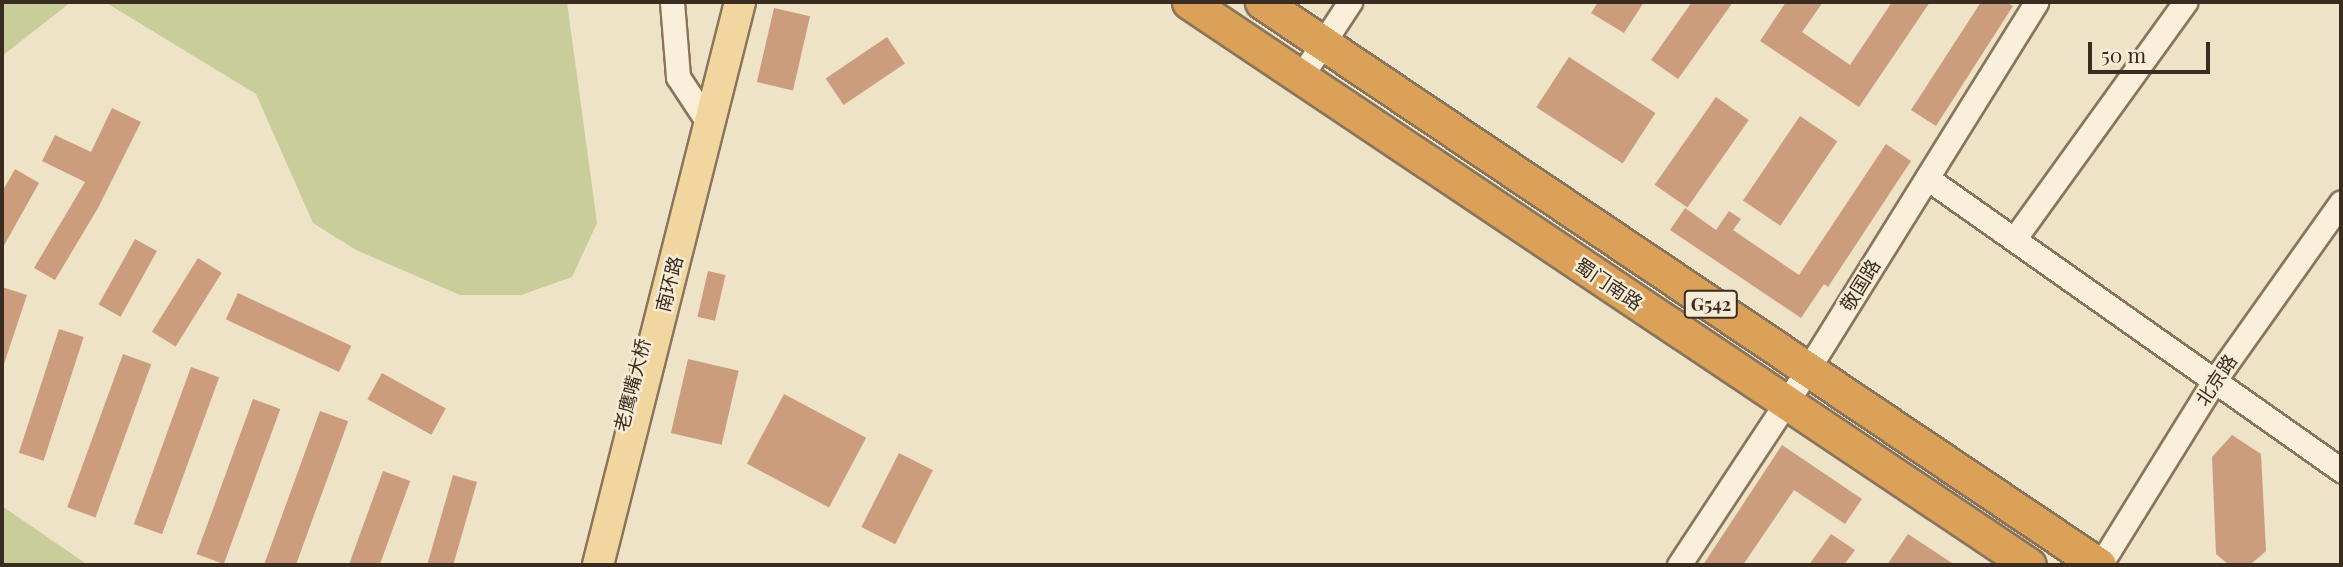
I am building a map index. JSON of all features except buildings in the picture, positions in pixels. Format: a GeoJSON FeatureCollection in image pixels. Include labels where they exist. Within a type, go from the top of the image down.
{"type":"FeatureCollection","features":[{"type":"Feature","properties":{"kind":"highway","name":"蜀门南路"},"geometry":{"type":"LineString","coordinates":[[1189,2],[2029,565]]}},
{"type":"Feature","properties":{"kind":"highway","name":"G542"},"geometry":{"type":"LineString","coordinates":[[1262,2],[2100,565]]}},
{"type":"Feature","properties":{"kind":"main road","name":"老鹰嘴大桥"},"geometry":{"type":"LineString","coordinates":[[588,565],[704,117],[726,2]]}},
{"type":"Feature","properties":{"kind":"main road","name":"南环路"},"geometry":{"type":"LineString","coordinates":[[598,565],[704,117],[740,2]]}},
{"type":"Feature","properties":{"kind":"street"},"geometry":{"type":"LineString","coordinates":[[672,2],[678,77],[704,117]]}},
{"type":"Feature","properties":{"kind":"street"},"geometry":{"type":"LineString","coordinates":[[1300,78],[1350,2]]}},
{"type":"Feature","properties":{"kind":"street","name":"敬国路"},"geometry":{"type":"LineString","coordinates":[[1679,565],[1808,369],[2036,2]]}},
{"type":"Feature","properties":{"kind":"street"},"geometry":{"type":"LineString","coordinates":[[2015,238],[2185,2]]}},
{"type":"Feature","properties":{"kind":"street"},"geometry":{"type":"LineString","coordinates":[[1927,178],[2341,470]]}},
{"type":"Feature","properties":{"kind":"street","name":"北京路"},"geometry":{"type":"LineString","coordinates":[[2100,565],[2214,381],[2341,203]]}},
{"type":"Feature","properties":{"kind":"green space"},"geometry":{"type":"Polygon","coordinates":[[[2,2],[71,2],[2,56],[2,2]]]}},
{"type":"Feature","properties":{"kind":"green space"},"geometry":{"type":"Polygon","coordinates":[[[105,2],[567,2],[597,223],[572,277],[521,295],[460,295],[356,250],[313,223],[256,94],[105,2]]]}},
{"type":"Feature","properties":{"kind":"green space"},"geometry":{"type":"Polygon","coordinates":[[[2,506],[88,565],[2,565],[2,506]]]}}]}
